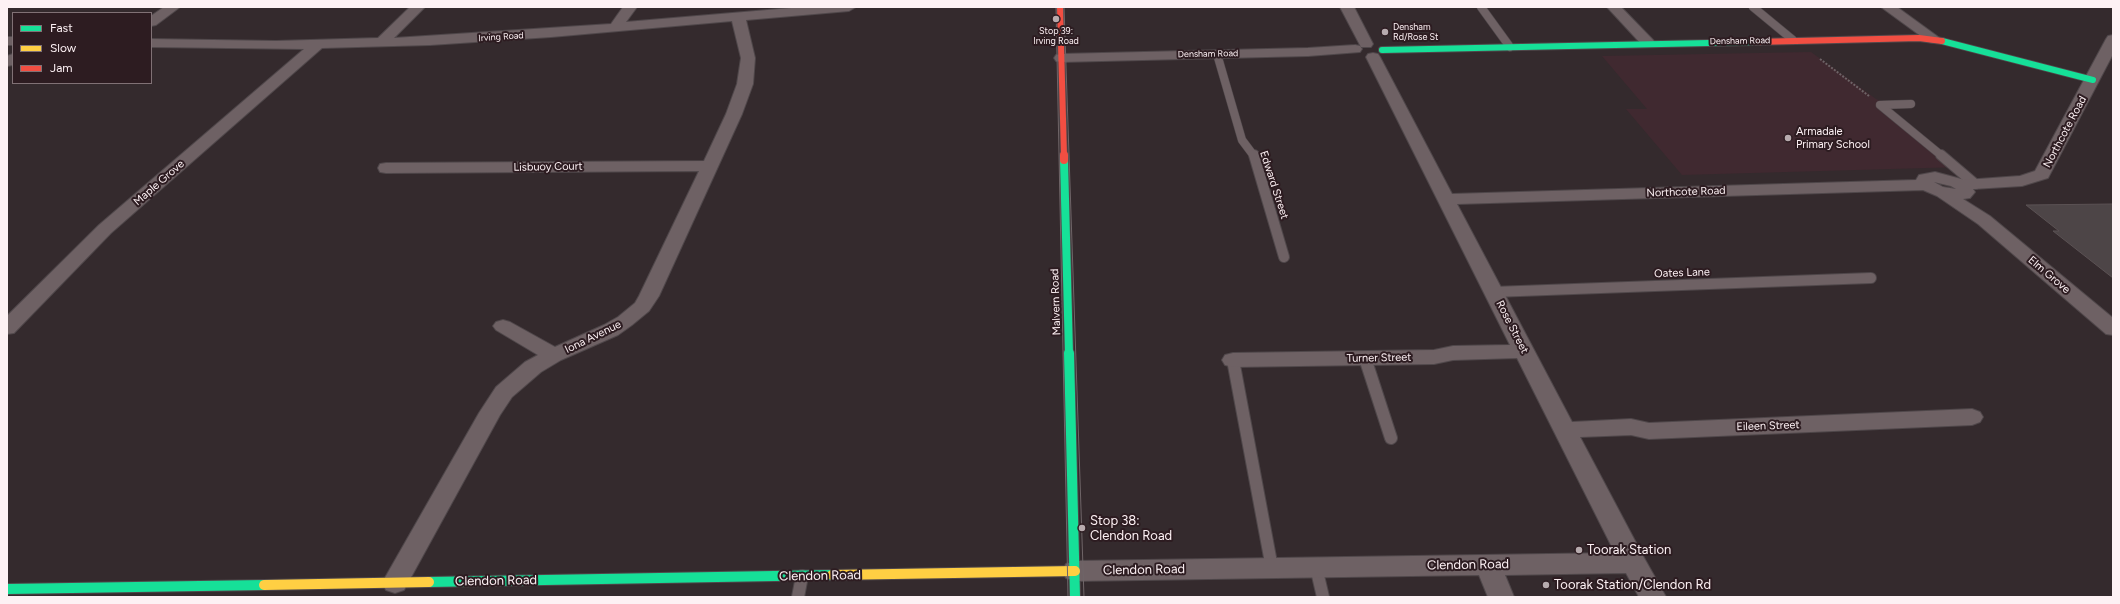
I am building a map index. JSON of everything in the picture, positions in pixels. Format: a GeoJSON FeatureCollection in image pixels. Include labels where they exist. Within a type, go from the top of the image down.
{"type":"FeatureCollection","features":[{"type":"Feature","properties":{"kind":"street"},"geometry":{"type":"LineString","coordinates":[[152,21],[173,7]]}},
{"type":"Feature","properties":{"kind":"street"},"geometry":{"type":"LineString","coordinates":[[381,43],[418,7]]}},
{"type":"Feature","properties":{"kind":"street"},"geometry":{"type":"LineString","coordinates":[[616,27],[630,7]]}},
{"type":"Feature","properties":{"kind":"street","name":"Irving Road"},"geometry":{"type":"LineString","coordinates":[[152,43],[317,45],[485,38],[738,16],[810,8],[849,7]]}},
{"type":"Feature","properties":{"kind":"street","name":"Malvern Road"},"geometry":{"type":"LineString","coordinates":[[1060,7],[1075,597]]}},
{"type":"Feature","properties":{"kind":"street","name":"Rose Street"},"geometry":{"type":"LineString","coordinates":[[1347,7],[1564,430],[1652,597]]}},
{"type":"Feature","properties":{"kind":"street"},"geometry":{"type":"LineString","coordinates":[[1614,7],[1649,44]]}},
{"type":"Feature","properties":{"kind":"street"},"geometry":{"type":"LineString","coordinates":[[1888,7],[1934,39]]}},
{"type":"Feature","properties":{"kind":"street","name":"Iona Avenue"},"geometry":{"type":"LineString","coordinates":[[395,583],[497,402],[513,383],[524,373],[554,355],[611,330],[642,306],[655,285],[734,114],[745,84],[748,58],[738,16]]}},
{"type":"Feature","properties":{"kind":"street","name":"Densham Road"},"geometry":{"type":"LineString","coordinates":[[1061,58],[1896,38],[1934,39],[1970,47],[2093,80]]}},
{"type":"Feature","properties":{"kind":"street","name":"Northcote Road"},"geometry":{"type":"LineString","coordinates":[[1967,188],[2022,180],[2042,174],[2093,80],[2113,39]]}},
{"type":"Feature","properties":{"kind":"street","name":"Maple Grove"},"geometry":{"type":"LineString","coordinates":[[7,328],[105,230],[317,45]]}},
{"type":"Feature","properties":{"kind":"street","name":"Lisbuoy Court"},"geometry":{"type":"LineString","coordinates":[[386,168],[710,166]]}},
{"type":"Feature","properties":{"kind":"street"},"geometry":{"type":"LineString","coordinates":[[1926,185],[1924,182],[1926,179],[1935,177],[1950,179],[1967,188]]}},
{"type":"Feature","properties":{"kind":"street","name":"Northcote Road"},"geometry":{"type":"LineString","coordinates":[[1446,199],[1926,185]]}},
{"type":"Feature","properties":{"kind":"street","name":"Elm Grove"},"geometry":{"type":"LineString","coordinates":[[1926,185],[1944,194],[1984,220],[2113,329]]}},
{"type":"Feature","properties":{"kind":"street"},"geometry":{"type":"LineString","coordinates":[[1944,194],[1967,188]]}},
{"type":"Feature","properties":{"kind":"street","name":"Elm Grove"},"geometry":{"type":"LineString","coordinates":[[1967,188],[1984,220]]}},
{"type":"Feature","properties":{"kind":"street"},"geometry":{"type":"LineString","coordinates":[[502,326],[554,355]]}},
{"type":"Feature","properties":{"kind":"street","name":"Turner Street"},"geometry":{"type":"LineString","coordinates":[[1233,360],[1434,357],[1453,353],[1524,351]]}},
{"type":"Feature","properties":{"kind":"street","name":"Eileen Street"},"geometry":{"type":"LineString","coordinates":[[1564,430],[1631,428],[1649,431],[1972,417]]}},
{"type":"Feature","properties":{"kind":"street","name":"Clendon Road"},"geometry":{"type":"LineString","coordinates":[[7,589],[1633,563]]}},
{"type":"Feature","properties":{"kind":"street"},"geometry":{"type":"LineString","coordinates":[[1488,565],[1501,597]]}},
{"type":"Feature","properties":{"kind":"lane"},"geometry":{"type":"LineString","coordinates":[[1481,7],[1510,47]]}},
{"type":"Feature","properties":{"kind":"lane"},"geometry":{"type":"LineString","coordinates":[[1753,7],[1792,40]]}},
{"type":"Feature","properties":{"kind":"lane","name":"Edward Street"},"geometry":{"type":"LineString","coordinates":[[1217,54],[1242,140],[1253,153],[1284,257]]}},
{"type":"Feature","properties":{"kind":"lane"},"geometry":{"type":"LineString","coordinates":[[1880,105],[1911,104]]}},
{"type":"Feature","properties":{"kind":"lane"},"geometry":{"type":"LineString","coordinates":[[1880,105],[1967,188]]}},
{"type":"Feature","properties":{"kind":"lane","name":"Oates Lane"},"geometry":{"type":"LineString","coordinates":[[1493,292],[1871,278]]}},
{"type":"Feature","properties":{"kind":"lane"},"geometry":{"type":"LineString","coordinates":[[1365,358],[1391,438]]}},
{"type":"Feature","properties":{"kind":"lane"},"geometry":{"type":"LineString","coordinates":[[1233,360],[1272,568]]}},
{"type":"Feature","properties":{"kind":"lane"},"geometry":{"type":"LineString","coordinates":[[1316,567],[1323,597]]}},
{"type":"Feature","properties":{"kind":"lane"},"geometry":{"type":"LineString","coordinates":[[798,597],[802,576]]}},
{"type":"Feature","properties":{"kind":"path"},"geometry":{"type":"LineString","coordinates":[[1815,54],[1880,105]]}},
{"type":"Feature","properties":{"kind":"shaded area","name":"Armadale Primary School"},"geometry":{"type":"Polygon","coordinates":[[[1811,52],[1876,99],[1886,103],[1909,102],[1914,106],[1892,107],[1891,109],[1961,167],[1682,175],[1626,109],[1647,109],[1602,56],[1811,52]]]}},
{"type":"Feature","properties":{"kind":"building"},"geometry":{"type":"Polygon","coordinates":[[[2113,204],[2113,278],[2053,231],[2059,231],[2026,205],[2113,204]]]}},
{"type":"Feature","properties":{"kind":"tram line"},"geometry":{"type":"LineString","coordinates":[[1056,7],[1068,597]]}},
{"type":"Feature","properties":{"kind":"tram line"},"geometry":{"type":"LineString","coordinates":[[1064,7],[1084,597]]}},
{"type":"Feature","properties":{"kind":"traffic: fast"},"geometry":{"type":"LineString","coordinates":[[1942,41],[2093,80]]}},
{"type":"Feature","properties":{"kind":"traffic: fast"},"geometry":{"type":"LineString","coordinates":[[1382,50],[1755,42]]}},
{"type":"Feature","properties":{"kind":"traffic: fast"},"geometry":{"type":"LineString","coordinates":[[1064,160],[1075,597]]}},
{"type":"Feature","properties":{"kind":"traffic: fast"},"geometry":{"type":"LineString","coordinates":[[429,582],[832,575]]}},
{"type":"Feature","properties":{"kind":"traffic: fast"},"geometry":{"type":"LineString","coordinates":[[7,589],[264,585]]}},
{"type":"Feature","properties":{"kind":"traffic: slow"},"geometry":{"type":"LineString","coordinates":[[832,575],[1075,571]]}},
{"type":"Feature","properties":{"kind":"traffic: slow"},"geometry":{"type":"LineString","coordinates":[[264,585],[429,582]]}},
{"type":"Feature","properties":{"kind":"traffic: jam"},"geometry":{"type":"LineString","coordinates":[[1060,7],[1064,160]]}},
{"type":"Feature","properties":{"kind":"traffic: jam"},"geometry":{"type":"LineString","coordinates":[[1755,42],[1919,38],[1942,41]]}},
{"type":"Feature","properties":{"kind":"place","name":"Stop 39: Irving Road"},"geometry":{"type":"Point","coordinates":[1056,19]}},
{"type":"Feature","properties":{"kind":"place","name":"Densham Rd/Rose St"},"geometry":{"type":"Point","coordinates":[1385,32]}},
{"type":"Feature","properties":{"kind":"place","name":"Armadale Primary School"},"geometry":{"type":"Point","coordinates":[1788,138]}},
{"type":"Feature","properties":{"kind":"place","name":"Stop 38: Clendon Road"},"geometry":{"type":"Point","coordinates":[1082,528]}},
{"type":"Feature","properties":{"kind":"place","name":"Toorak Station"},"geometry":{"type":"Point","coordinates":[1579,550]}},
{"type":"Feature","properties":{"kind":"place","name":"Toorak Station/Clendon Rd"},"geometry":{"type":"Point","coordinates":[1546,585]}}]}
